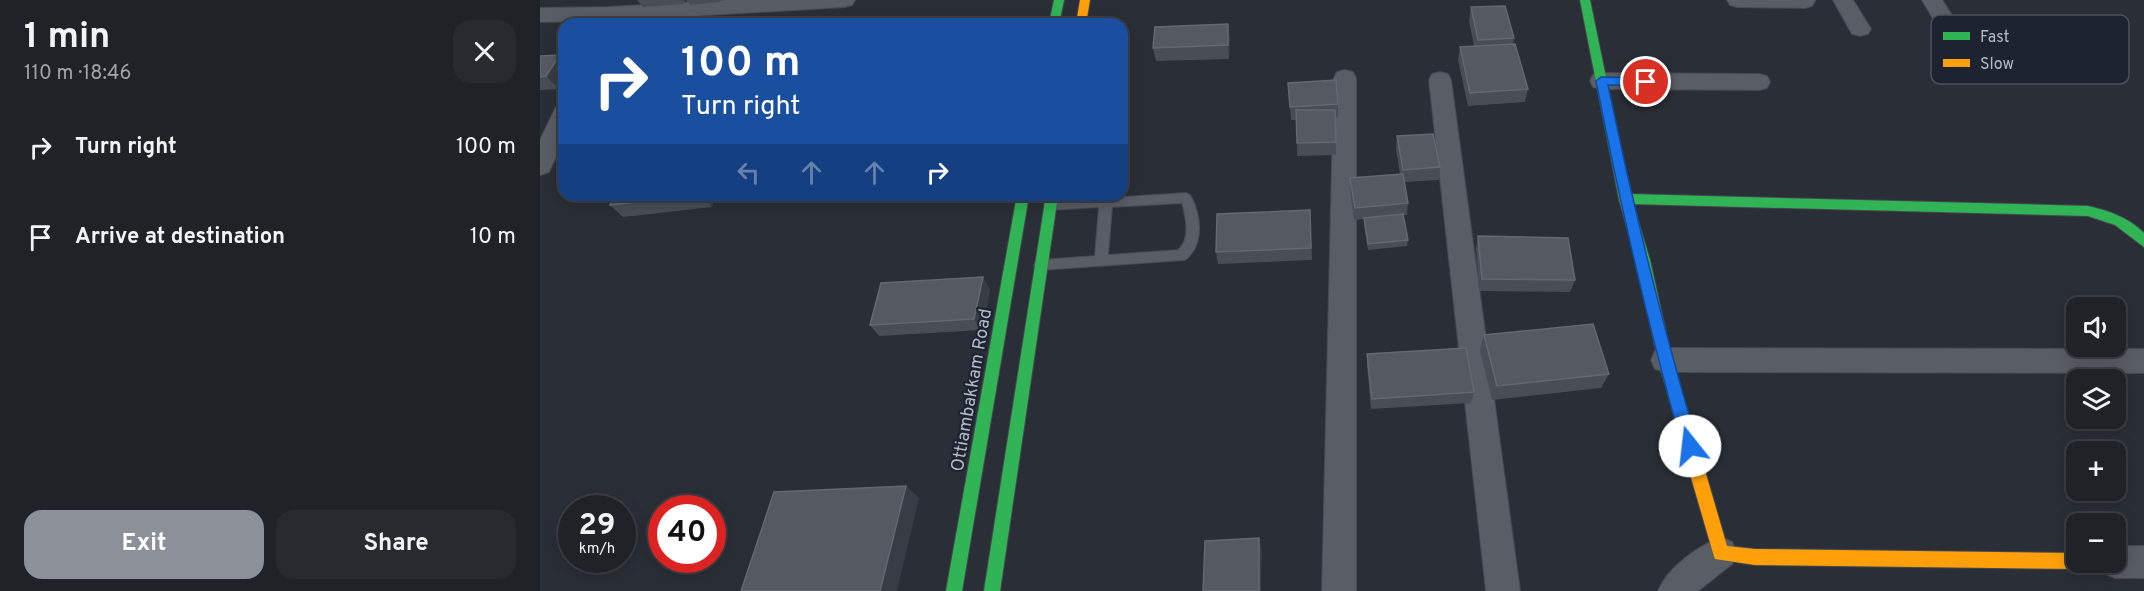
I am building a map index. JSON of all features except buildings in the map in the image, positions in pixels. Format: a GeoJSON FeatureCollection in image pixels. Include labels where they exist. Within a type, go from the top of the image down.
{"type":"FeatureCollection","features":[{"type":"Feature","properties":{"kind":"street"},"geometry":{"type":"LineString","coordinates":[[540,15],[845,0]]}},
{"type":"Feature","properties":{"kind":"street"},"geometry":{"type":"LineString","coordinates":[[1055,18],[1059,0]]}},
{"type":"Feature","properties":{"kind":"street"},"geometry":{"type":"LineString","coordinates":[[1082,18],[1085,0]]}},
{"type":"Feature","properties":{"kind":"street"},"geometry":{"type":"LineString","coordinates":[[1585,0],[1625,199],[1643,260],[1665,360],[1721,553]]}},
{"type":"Feature","properties":{"kind":"street"},"geometry":{"type":"LineString","coordinates":[[1737,0],[1805,1]]}},
{"type":"Feature","properties":{"kind":"street"},"geometry":{"type":"LineString","coordinates":[[1843,0],[1860,29]]}},
{"type":"Feature","properties":{"kind":"street"},"geometry":{"type":"LineString","coordinates":[[1932,0],[1941,15]]}},
{"type":"Feature","properties":{"kind":"street"},"geometry":{"type":"LineString","coordinates":[[1340,591],[1345,78]]}},
{"type":"Feature","properties":{"kind":"street"},"geometry":{"type":"LineString","coordinates":[[1440,80],[1503,591]]}},
{"type":"Feature","properties":{"kind":"street"},"geometry":{"type":"LineString","coordinates":[[1601,81],[1759,82]]}},
{"type":"Feature","properties":{"kind":"street"},"geometry":{"type":"LineString","coordinates":[[540,166],[546,139],[558,122]]}},
{"type":"Feature","properties":{"kind":"street"},"geometry":{"type":"LineString","coordinates":[[540,172],[558,170]]}},
{"type":"Feature","properties":{"kind":"street"},"geometry":{"type":"LineString","coordinates":[[1625,199],[2088,211],[2115,218],[2137,231],[2144,242]]}},
{"type":"Feature","properties":{"kind":"street","name":"Ottiambakkam Road"},"geometry":{"type":"LineString","coordinates":[[954,591],[1022,201]]}},
{"type":"Feature","properties":{"kind":"street"},"geometry":{"type":"LineString","coordinates":[[992,591],[1051,201]]}},
{"type":"Feature","properties":{"kind":"street"},"geometry":{"type":"LineString","coordinates":[[1665,360],[2144,361]]}},
{"type":"Feature","properties":{"kind":"street"},"geometry":{"type":"LineString","coordinates":[[1675,591],[1678,586],[1721,553],[1755,557],[2066,561]]}},
{"type":"Feature","properties":{"kind":"street"},"geometry":{"type":"LineString","coordinates":[[2126,562],[2144,562]]}},
{"type":"Feature","properties":{"kind":"lane"},"geometry":{"type":"LineString","coordinates":[[1041,265],[1180,256],[1187,251],[1191,244],[1191,205],[1186,198],[1128,201]]}},
{"type":"Feature","properties":{"kind":"lane"},"geometry":{"type":"LineString","coordinates":[[1078,201],[1126,201]]}},
{"type":"Feature","properties":{"kind":"lane"},"geometry":{"type":"LineString","coordinates":[[1101,261],[1106,202]]}},
{"type":"Feature","properties":{"kind":"traffic: fast"},"geometry":{"type":"LineString","coordinates":[[1055,18],[1059,0]]}},
{"type":"Feature","properties":{"kind":"traffic: fast"},"geometry":{"type":"LineString","coordinates":[[1585,0],[1625,199],[1643,260],[1665,360],[1698,474]]}},
{"type":"Feature","properties":{"kind":"traffic: fast"},"geometry":{"type":"LineString","coordinates":[[1625,199],[2088,211],[2119,221],[2139,235],[2144,242]]}},
{"type":"Feature","properties":{"kind":"traffic: fast"},"geometry":{"type":"LineString","coordinates":[[954,591],[1022,201]]}},
{"type":"Feature","properties":{"kind":"traffic: fast"},"geometry":{"type":"LineString","coordinates":[[992,591],[1051,201]]}},
{"type":"Feature","properties":{"kind":"traffic: slow"},"geometry":{"type":"LineString","coordinates":[[1082,18],[1085,0]]}},
{"type":"Feature","properties":{"kind":"traffic: slow"},"geometry":{"type":"LineString","coordinates":[[1698,474],[1721,553],[1755,557],[2066,561]]}},
{"type":"Feature","properties":{"kind":"route"},"geometry":{"type":"LineString","coordinates":[[1646,82],[1601,81],[1625,199],[1643,260],[1665,360],[1690,446]]}}]}
